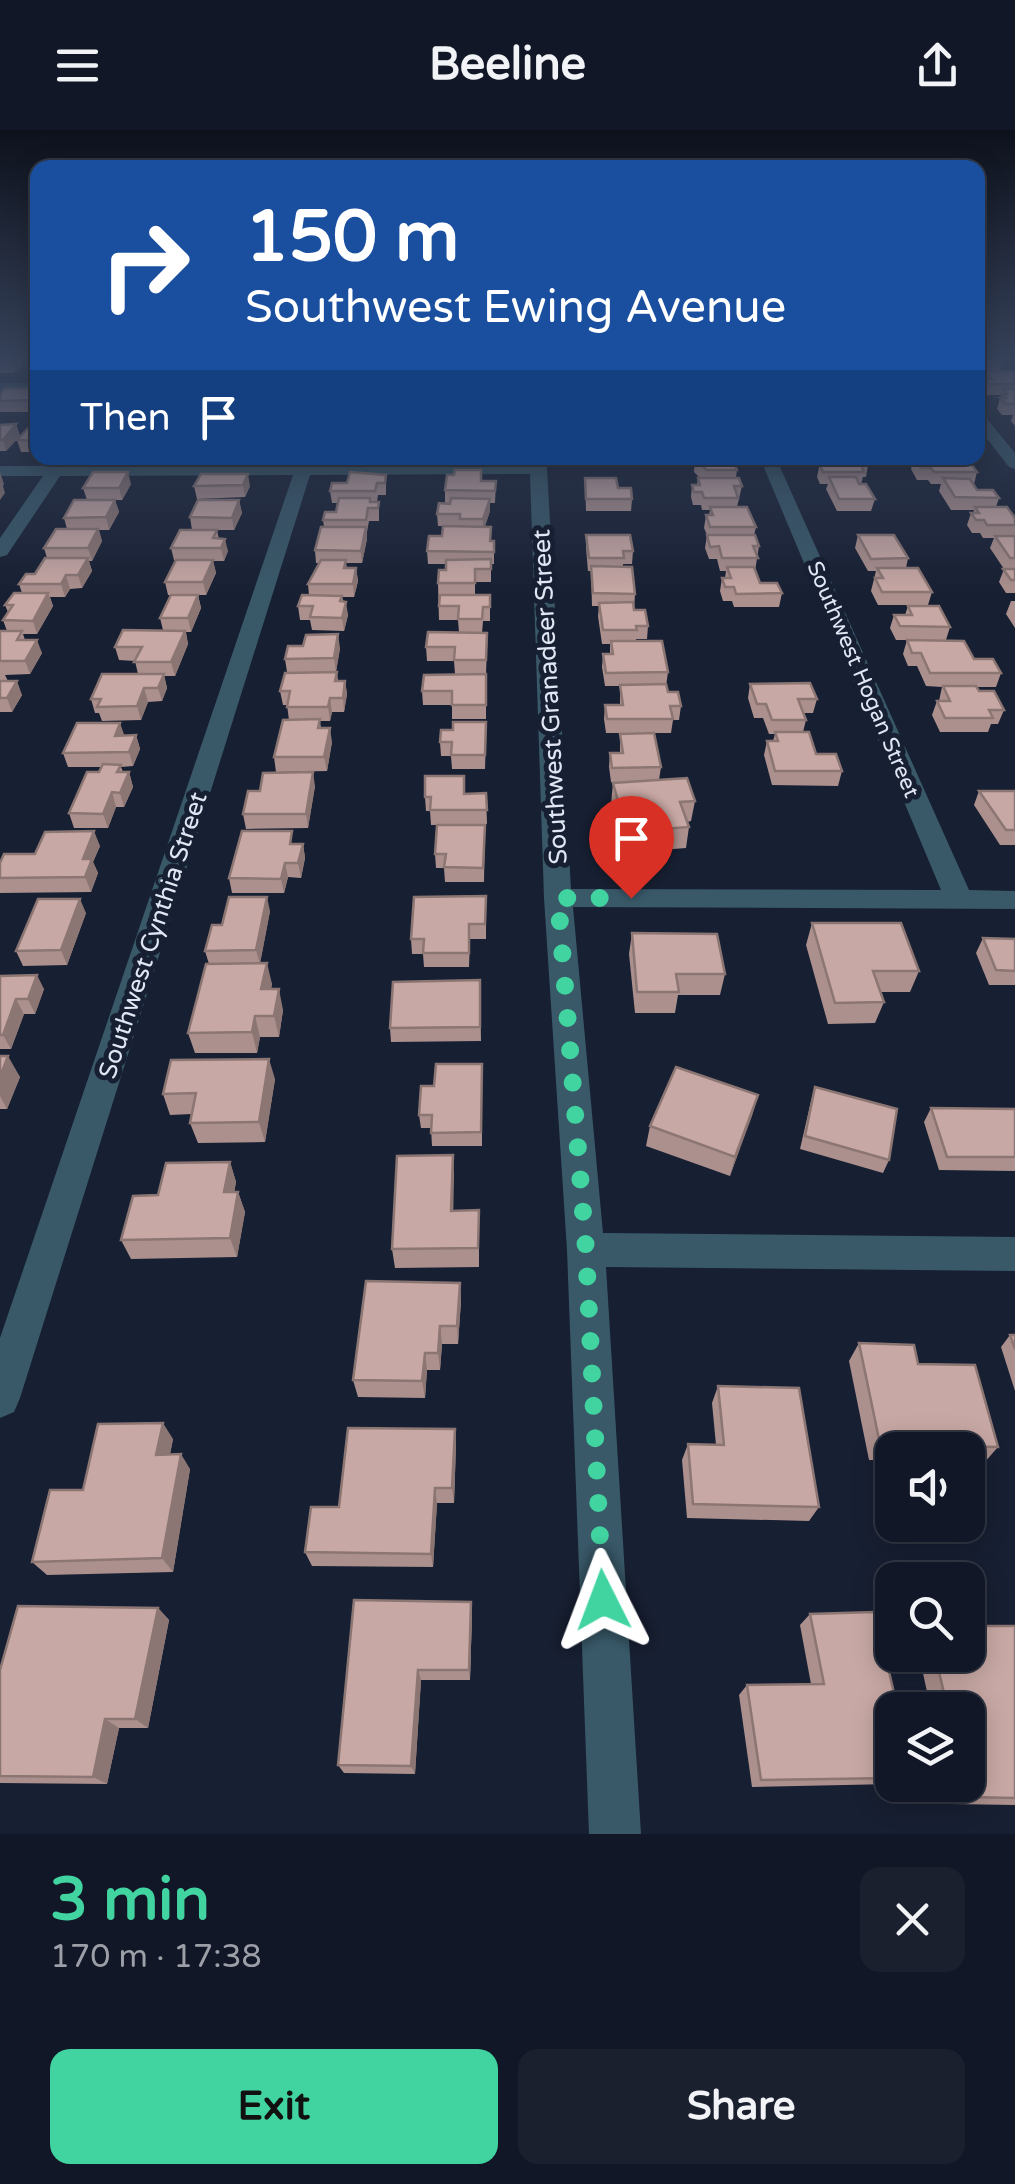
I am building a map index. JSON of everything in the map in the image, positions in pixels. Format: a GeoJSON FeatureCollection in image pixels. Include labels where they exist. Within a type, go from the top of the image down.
{"type":"FeatureCollection","features":[{"type":"Feature","properties":{"kind":"street"},"geometry":{"type":"LineString","coordinates":[[995,438],[1015,464]]}},
{"type":"Feature","properties":{"kind":"street"},"geometry":{"type":"LineString","coordinates":[[0,472],[303,472],[509,465]]}},
{"type":"Feature","properties":{"kind":"street","name":"Southwest Granadeer Street"},"geometry":{"type":"LineString","coordinates":[[538,465],[558,898],[586,1250],[615,1834]]}},
{"type":"Feature","properties":{"kind":"street","name":"Southwest Hogan Street"},"geometry":{"type":"LineString","coordinates":[[771,465],[959,900]]}},
{"type":"Feature","properties":{"kind":"street"},"geometry":{"type":"LineString","coordinates":[[0,552],[56,472]]}},
{"type":"Feature","properties":{"kind":"street","name":"Southwest Cynthia Street"},"geometry":{"type":"LineString","coordinates":[[0,1398],[303,472]]}},
{"type":"Feature","properties":{"kind":"street"},"geometry":{"type":"LineString","coordinates":[[558,898],[1015,900]]}},
{"type":"Feature","properties":{"kind":"street"},"geometry":{"type":"LineString","coordinates":[[586,1250],[1015,1254]]}},
{"type":"Feature","properties":{"kind":"building"},"geometry":{"type":"Polygon","coordinates":[[[701,465],[735,465],[737,470],[707,470],[701,465]]]}},
{"type":"Feature","properties":{"kind":"building"},"geometry":{"type":"Polygon","coordinates":[[[820,465],[861,465],[864,472],[823,472],[820,465]]]}},
{"type":"Feature","properties":{"kind":"building"},"geometry":{"type":"Polygon","coordinates":[[[919,465],[972,465],[977,472],[934,472],[919,465]]]}},
{"type":"Feature","properties":{"kind":"building"},"geometry":{"type":"Polygon","coordinates":[[[455,470],[481,470],[481,481],[496,481],[495,491],[445,490],[447,475],[454,475],[455,470]]]}},
{"type":"Feature","properties":{"kind":"building"},"geometry":{"type":"Polygon","coordinates":[[[93,472],[128,472],[119,488],[83,488],[93,472]]]}},
{"type":"Feature","properties":{"kind":"building"},"geometry":{"type":"Polygon","coordinates":[[[350,472],[386,475],[385,483],[377,483],[375,491],[330,491],[332,483],[347,483],[350,472]]]}},
{"type":"Feature","properties":{"kind":"building"},"geometry":{"type":"Polygon","coordinates":[[[201,474],[248,474],[243,485],[194,486],[201,474]]]}},
{"type":"Feature","properties":{"kind":"building"},"geometry":{"type":"Polygon","coordinates":[[[829,477],[856,477],[875,499],[839,499],[829,477]]]}},
{"type":"Feature","properties":{"kind":"building"},"geometry":{"type":"Polygon","coordinates":[[[585,478],[616,478],[618,488],[631,488],[632,499],[586,499],[585,478]]]}},
{"type":"Feature","properties":{"kind":"building"},"geometry":{"type":"Polygon","coordinates":[[[698,478],[739,478],[742,486],[734,486],[738,498],[704,498],[702,492],[694,492],[692,485],[700,485],[698,478]]]}},
{"type":"Feature","properties":{"kind":"building"},"geometry":{"type":"Polygon","coordinates":[[[943,478],[970,479],[977,490],[993,490],[999,498],[955,497],[943,478]]]}},
{"type":"Feature","properties":{"kind":"building"},"geometry":{"type":"Polygon","coordinates":[[[339,498],[370,498],[370,502],[379,502],[378,508],[368,508],[366,520],[323,520],[325,512],[336,512],[339,498]]]}},
{"type":"Feature","properties":{"kind":"building"},"geometry":{"type":"Polygon","coordinates":[[[451,498],[490,499],[483,519],[437,514],[439,503],[450,504],[451,498]]]}},
{"type":"Feature","properties":{"kind":"building"},"geometry":{"type":"Polygon","coordinates":[[[74,500],[115,500],[106,517],[64,518],[74,500]]]}},
{"type":"Feature","properties":{"kind":"building"},"geometry":{"type":"Polygon","coordinates":[[[198,500],[239,500],[232,518],[190,517],[198,500]]]}},
{"type":"Feature","properties":{"kind":"building"},"geometry":{"type":"Polygon","coordinates":[[[710,507],[747,507],[756,527],[710,527],[706,515],[713,515],[710,507]]]}},
{"type":"Feature","properties":{"kind":"building"},"geometry":{"type":"Polygon","coordinates":[[[975,507],[1007,507],[1015,525],[987,525],[971,513],[979,513],[975,507]]]}},
{"type":"Feature","properties":{"kind":"building"},"geometry":{"type":"Polygon","coordinates":[[[443,526],[491,527],[494,552],[427,551],[429,536],[442,536],[443,526]]]}},
{"type":"Feature","properties":{"kind":"building"},"geometry":{"type":"Polygon","coordinates":[[[321,527],[366,527],[361,551],[315,550],[321,527]]]}},
{"type":"Feature","properties":{"kind":"building"},"geometry":{"type":"Polygon","coordinates":[[[56,529],[98,529],[88,548],[44,548],[56,529]]]}},
{"type":"Feature","properties":{"kind":"building"},"geometry":{"type":"Polygon","coordinates":[[[180,530],[217,530],[213,538],[225,539],[221,548],[171,548],[180,530]]]}},
{"type":"Feature","properties":{"kind":"building"},"geometry":{"type":"Polygon","coordinates":[[[586,535],[630,535],[633,551],[623,551],[624,558],[589,558],[586,535]]]}},
{"type":"Feature","properties":{"kind":"building"},"geometry":{"type":"Polygon","coordinates":[[[707,535],[755,535],[759,546],[753,546],[758,558],[722,558],[719,546],[710,547],[707,535]]]}},
{"type":"Feature","properties":{"kind":"building"},"geometry":{"type":"Polygon","coordinates":[[[858,535],[894,535],[908,558],[871,559],[858,535]]]}},
{"type":"Feature","properties":{"kind":"building"},"geometry":{"type":"Polygon","coordinates":[[[995,536],[1015,536],[1015,558],[1010,558],[995,536]]]}},
{"type":"Feature","properties":{"kind":"building"},"geometry":{"type":"Polygon","coordinates":[[[45,558],[88,558],[78,575],[66,575],[61,584],[19,584],[26,574],[35,574],[45,558]]]}},
{"type":"Feature","properties":{"kind":"building"},"geometry":{"type":"Polygon","coordinates":[[[491,559],[491,569],[475,569],[475,583],[438,583],[439,570],[446,570],[446,560],[491,559]]]}},
{"type":"Feature","properties":{"kind":"building"},"geometry":{"type":"Polygon","coordinates":[[[176,560],[213,560],[203,582],[165,582],[176,560]]]}},
{"type":"Feature","properties":{"kind":"building"},"geometry":{"type":"Polygon","coordinates":[[[321,560],[346,560],[344,568],[356,568],[353,584],[308,584],[321,560]]]}},
{"type":"Feature","properties":{"kind":"building"},"geometry":{"type":"Polygon","coordinates":[[[591,566],[632,567],[635,594],[593,593],[591,566]]]}},
{"type":"Feature","properties":{"kind":"building"},"geometry":{"type":"Polygon","coordinates":[[[727,567],[754,567],[760,583],[777,583],[782,593],[736,594],[734,587],[725,587],[722,578],[731,578],[727,567]]]}},
{"type":"Feature","properties":{"kind":"building"},"geometry":{"type":"Polygon","coordinates":[[[877,568],[918,568],[932,592],[882,592],[875,578],[883,578],[877,568]]]}},
{"type":"Feature","properties":{"kind":"building"},"geometry":{"type":"Polygon","coordinates":[[[1003,569],[1015,569],[1015,580],[1011,580],[1003,569]]]}},
{"type":"Feature","properties":{"kind":"building"},"geometry":{"type":"Polygon","coordinates":[[[14,593],[48,593],[33,621],[3,620],[13,605],[5,605],[14,593]]]}},
{"type":"Feature","properties":{"kind":"building"},"geometry":{"type":"Polygon","coordinates":[[[171,595],[198,595],[188,618],[160,618],[171,595]]]}},
{"type":"Feature","properties":{"kind":"building"},"geometry":{"type":"Polygon","coordinates":[[[302,595],[342,596],[340,601],[346,602],[342,618],[310,617],[313,606],[298,606],[302,595]]]}},
{"type":"Feature","properties":{"kind":"building"},"geometry":{"type":"Polygon","coordinates":[[[440,595],[490,595],[490,607],[483,607],[482,619],[458,619],[459,606],[439,606],[440,595]]]}},
{"type":"Feature","properties":{"kind":"building"},"geometry":{"type":"Polygon","coordinates":[[[633,602],[634,610],[645,610],[648,626],[636,626],[637,630],[603,630],[599,603],[633,602]]]}},
{"type":"Feature","properties":{"kind":"building"},"geometry":{"type":"Polygon","coordinates":[[[908,606],[939,606],[950,627],[900,626],[894,615],[912,615],[908,606]]]}},
{"type":"Feature","properties":{"kind":"building"},"geometry":{"type":"Polygon","coordinates":[[[123,630],[185,631],[171,662],[134,662],[142,647],[115,647],[123,630]]]}},
{"type":"Feature","properties":{"kind":"building"},"geometry":{"type":"Polygon","coordinates":[[[0,631],[22,631],[17,640],[37,640],[25,661],[0,661],[0,631]]]}},
{"type":"Feature","properties":{"kind":"building"},"geometry":{"type":"Polygon","coordinates":[[[428,632],[487,633],[486,660],[454,660],[455,647],[426,647],[428,632]]]}},
{"type":"Feature","properties":{"kind":"building"},"geometry":{"type":"Polygon","coordinates":[[[338,634],[334,658],[285,659],[288,646],[303,646],[306,635],[338,634]]]}},
{"type":"Feature","properties":{"kind":"building"},"geometry":{"type":"Polygon","coordinates":[[[907,640],[964,641],[974,659],[993,659],[1001,673],[930,673],[921,653],[912,653],[907,640]]]}},
{"type":"Feature","properties":{"kind":"building"},"geometry":{"type":"Polygon","coordinates":[[[611,641],[662,641],[668,672],[606,673],[603,654],[613,654],[611,641]]]}},
{"type":"Feature","properties":{"kind":"building"},"geometry":{"type":"Polygon","coordinates":[[[337,672],[335,681],[345,681],[343,698],[330,698],[328,707],[287,707],[290,691],[280,691],[285,673],[337,672]]]}},
{"type":"Feature","properties":{"kind":"building"},"geometry":{"type":"Polygon","coordinates":[[[102,674],[164,674],[158,688],[144,688],[137,706],[97,707],[101,699],[91,699],[102,674]]]}},
{"type":"Feature","properties":{"kind":"building"},"geometry":{"type":"Polygon","coordinates":[[[486,674],[486,705],[452,705],[452,691],[422,691],[424,675],[486,674]]]}},
{"type":"Feature","properties":{"kind":"building"},"geometry":{"type":"Polygon","coordinates":[[[0,681],[17,681],[7,698],[0,698],[0,681]]]}},
{"type":"Feature","properties":{"kind":"building"},"geometry":{"type":"Polygon","coordinates":[[[810,683],[817,699],[798,699],[806,720],[772,720],[766,704],[757,704],[750,684],[810,683]]]}},
{"type":"Feature","properties":{"kind":"building"},"geometry":{"type":"Polygon","coordinates":[[[666,684],[668,692],[678,692],[681,706],[670,706],[673,719],[607,719],[605,705],[623,705],[620,685],[666,684]]]}},
{"type":"Feature","properties":{"kind":"building"},"geometry":{"type":"Polygon","coordinates":[[[943,686],[976,686],[979,691],[994,691],[1004,710],[989,710],[993,718],[945,718],[937,701],[950,701],[943,686]]]}},
{"type":"Feature","properties":{"kind":"building"},"geometry":{"type":"Polygon","coordinates":[[[320,719],[318,728],[330,728],[324,757],[274,757],[283,720],[320,719]]]}},
{"type":"Feature","properties":{"kind":"building"},"geometry":{"type":"Polygon","coordinates":[[[453,722],[486,722],[485,755],[451,755],[452,742],[440,742],[441,730],[453,730],[453,722]]]}},
{"type":"Feature","properties":{"kind":"building"},"geometry":{"type":"Polygon","coordinates":[[[77,723],[120,723],[115,736],[136,735],[129,752],[63,753],[77,723]]]}},
{"type":"Feature","properties":{"kind":"building"},"geometry":{"type":"Polygon","coordinates":[[[775,732],[809,732],[816,754],[836,754],[842,771],[775,771],[767,741],[778,741],[775,732]]]}},
{"type":"Feature","properties":{"kind":"building"},"geometry":{"type":"Polygon","coordinates":[[[654,733],[661,767],[612,768],[610,753],[623,753],[620,734],[654,733]]]}},
{"type":"Feature","properties":{"kind":"building"},"geometry":{"type":"Polygon","coordinates":[[[103,764],[121,765],[117,772],[129,772],[120,793],[112,792],[103,814],[69,813],[87,772],[99,772],[103,764]]]}},
{"type":"Feature","properties":{"kind":"building"},"geometry":{"type":"Polygon","coordinates":[[[313,772],[306,814],[243,814],[248,791],[260,791],[263,773],[313,772]]]}},
{"type":"Feature","properties":{"kind":"building"},"geometry":{"type":"Polygon","coordinates":[[[425,776],[464,776],[464,794],[486,793],[487,810],[430,810],[431,797],[425,797],[425,776]]]}},
{"type":"Feature","properties":{"kind":"building"},"geometry":{"type":"Polygon","coordinates":[[[687,778],[695,801],[680,802],[689,827],[637,831],[630,807],[620,808],[613,783],[687,778]]]}},
{"type":"Feature","properties":{"kind":"building"},"geometry":{"type":"Polygon","coordinates":[[[979,791],[1015,791],[1015,830],[1006,830],[979,791]]]}},
{"type":"Feature","properties":{"kind":"building"},"geometry":{"type":"Polygon","coordinates":[[[437,825],[485,825],[483,868],[444,867],[446,854],[435,854],[437,825]]]}},
{"type":"Feature","properties":{"kind":"building"},"geometry":{"type":"Polygon","coordinates":[[[94,831],[83,859],[92,859],[85,877],[0,878],[4,854],[35,854],[45,832],[94,831]]]}},
{"type":"Feature","properties":{"kind":"building"},"geometry":{"type":"Polygon","coordinates":[[[242,831],[292,831],[290,844],[303,844],[298,863],[285,863],[281,879],[229,878],[242,831]]]}},
{"type":"Feature","properties":{"kind":"building"},"geometry":{"type":"Polygon","coordinates":[[[486,896],[485,924],[469,924],[469,953],[423,953],[424,939],[411,939],[414,897],[486,896]]]}},
{"type":"Feature","properties":{"kind":"building"},"geometry":{"type":"Polygon","coordinates":[[[229,897],[267,897],[256,950],[205,951],[212,925],[222,925],[229,897]]]}},
{"type":"Feature","properties":{"kind":"building"},"geometry":{"type":"Polygon","coordinates":[[[38,899],[80,899],[61,950],[16,951],[38,899]]]}},
{"type":"Feature","properties":{"kind":"building"},"geometry":{"type":"Polygon","coordinates":[[[812,923],[901,923],[919,971],[873,971],[884,1002],[835,1003],[812,923]]]}},
{"type":"Feature","properties":{"kind":"building"},"geometry":{"type":"Polygon","coordinates":[[[632,933],[717,934],[725,974],[676,974],[679,992],[637,992],[632,933]]]}},
{"type":"Feature","properties":{"kind":"building"},"geometry":{"type":"Polygon","coordinates":[[[983,938],[1015,939],[1015,971],[996,970],[983,938]]]}},
{"type":"Feature","properties":{"kind":"building"},"geometry":{"type":"Polygon","coordinates":[[[267,963],[261,989],[279,989],[274,1016],[255,1016],[252,1032],[188,1033],[206,964],[267,963]]]}},
{"type":"Feature","properties":{"kind":"building"},"geometry":{"type":"Polygon","coordinates":[[[37,975],[28,999],[16,999],[0,1035],[0,976],[37,975]]]}},
{"type":"Feature","properties":{"kind":"building"},"geometry":{"type":"Polygon","coordinates":[[[480,980],[480,1027],[390,1028],[393,982],[480,980]]]}},
{"type":"Feature","properties":{"kind":"building"},"geometry":{"type":"Polygon","coordinates":[[[0,1056],[8,1056],[0,1077],[0,1056]]]}},
{"type":"Feature","properties":{"kind":"building"},"geometry":{"type":"Polygon","coordinates":[[[269,1059],[259,1122],[190,1123],[196,1093],[163,1094],[171,1060],[269,1059]]]}},
{"type":"Feature","properties":{"kind":"building"},"geometry":{"type":"Polygon","coordinates":[[[436,1064],[482,1064],[481,1132],[431,1133],[432,1115],[419,1115],[421,1086],[434,1086],[436,1064]]]}},
{"type":"Feature","properties":{"kind":"building"},"geometry":{"type":"Polygon","coordinates":[[[676,1067],[758,1095],[735,1157],[650,1126],[676,1067]]]}},
{"type":"Feature","properties":{"kind":"building"},"geometry":{"type":"Polygon","coordinates":[[[815,1087],[897,1109],[889,1160],[805,1136],[815,1087]]]}},
{"type":"Feature","properties":{"kind":"building"},"geometry":{"type":"Polygon","coordinates":[[[931,1108],[1015,1109],[1015,1157],[947,1157],[931,1108]]]}},
{"type":"Feature","properties":{"kind":"building"},"geometry":{"type":"Polygon","coordinates":[[[453,1155],[451,1211],[479,1210],[478,1248],[392,1249],[397,1156],[453,1155]]]}},
{"type":"Feature","properties":{"kind":"building"},"geometry":{"type":"Polygon","coordinates":[[[230,1162],[224,1192],[238,1192],[230,1238],[121,1240],[133,1196],[158,1195],[166,1163],[230,1162]]]}},
{"type":"Feature","properties":{"kind":"building"},"geometry":{"type":"Polygon","coordinates":[[[366,1281],[460,1283],[457,1326],[440,1326],[438,1353],[425,1353],[422,1381],[353,1380],[366,1281]]]}},
{"type":"Feature","properties":{"kind":"building"},"geometry":{"type":"Polygon","coordinates":[[[859,1343],[914,1345],[918,1364],[975,1365],[998,1447],[985,1447],[985,1432],[878,1432],[859,1343]]]}},
{"type":"Feature","properties":{"kind":"building"},"geometry":{"type":"Polygon","coordinates":[[[718,1386],[799,1388],[819,1507],[693,1504],[688,1444],[724,1445],[718,1386]]]}},
{"type":"Feature","properties":{"kind":"building"},"geometry":{"type":"Polygon","coordinates":[[[163,1423],[156,1455],[181,1454],[162,1558],[32,1562],[50,1490],[83,1490],[98,1424],[163,1423]]]}},
{"type":"Feature","properties":{"kind":"building"},"geometry":{"type":"Polygon","coordinates":[[[348,1428],[455,1429],[452,1488],[435,1488],[431,1554],[305,1552],[311,1507],[339,1507],[348,1428]]]}},
{"type":"Feature","properties":{"kind":"building"},"geometry":{"type":"Polygon","coordinates":[[[354,1600],[471,1602],[469,1670],[418,1670],[411,1766],[338,1765],[354,1600]]]}},
{"type":"Feature","properties":{"kind":"building"},"geometry":{"type":"Polygon","coordinates":[[[18,1606],[158,1608],[135,1719],[105,1719],[93,1777],[0,1776],[0,1670],[18,1606]]]}},
{"type":"Feature","properties":{"kind":"building"},"geometry":{"type":"Polygon","coordinates":[[[875,1612],[875,1672],[889,1672],[894,1692],[875,1692],[875,1778],[761,1780],[747,1685],[824,1684],[810,1614],[875,1612]]]}},
{"type":"Feature","properties":{"kind":"building"},"geometry":{"type":"Polygon","coordinates":[[[985,1626],[1015,1626],[1015,1798],[985,1797],[985,1692],[944,1692],[939,1672],[985,1672],[985,1626]]]}},
{"type":"Feature","properties":{"kind":"route"},"geometry":{"type":"LineString","coordinates":[[603,1600],[586,1250],[558,898],[631,898]]}}]}
